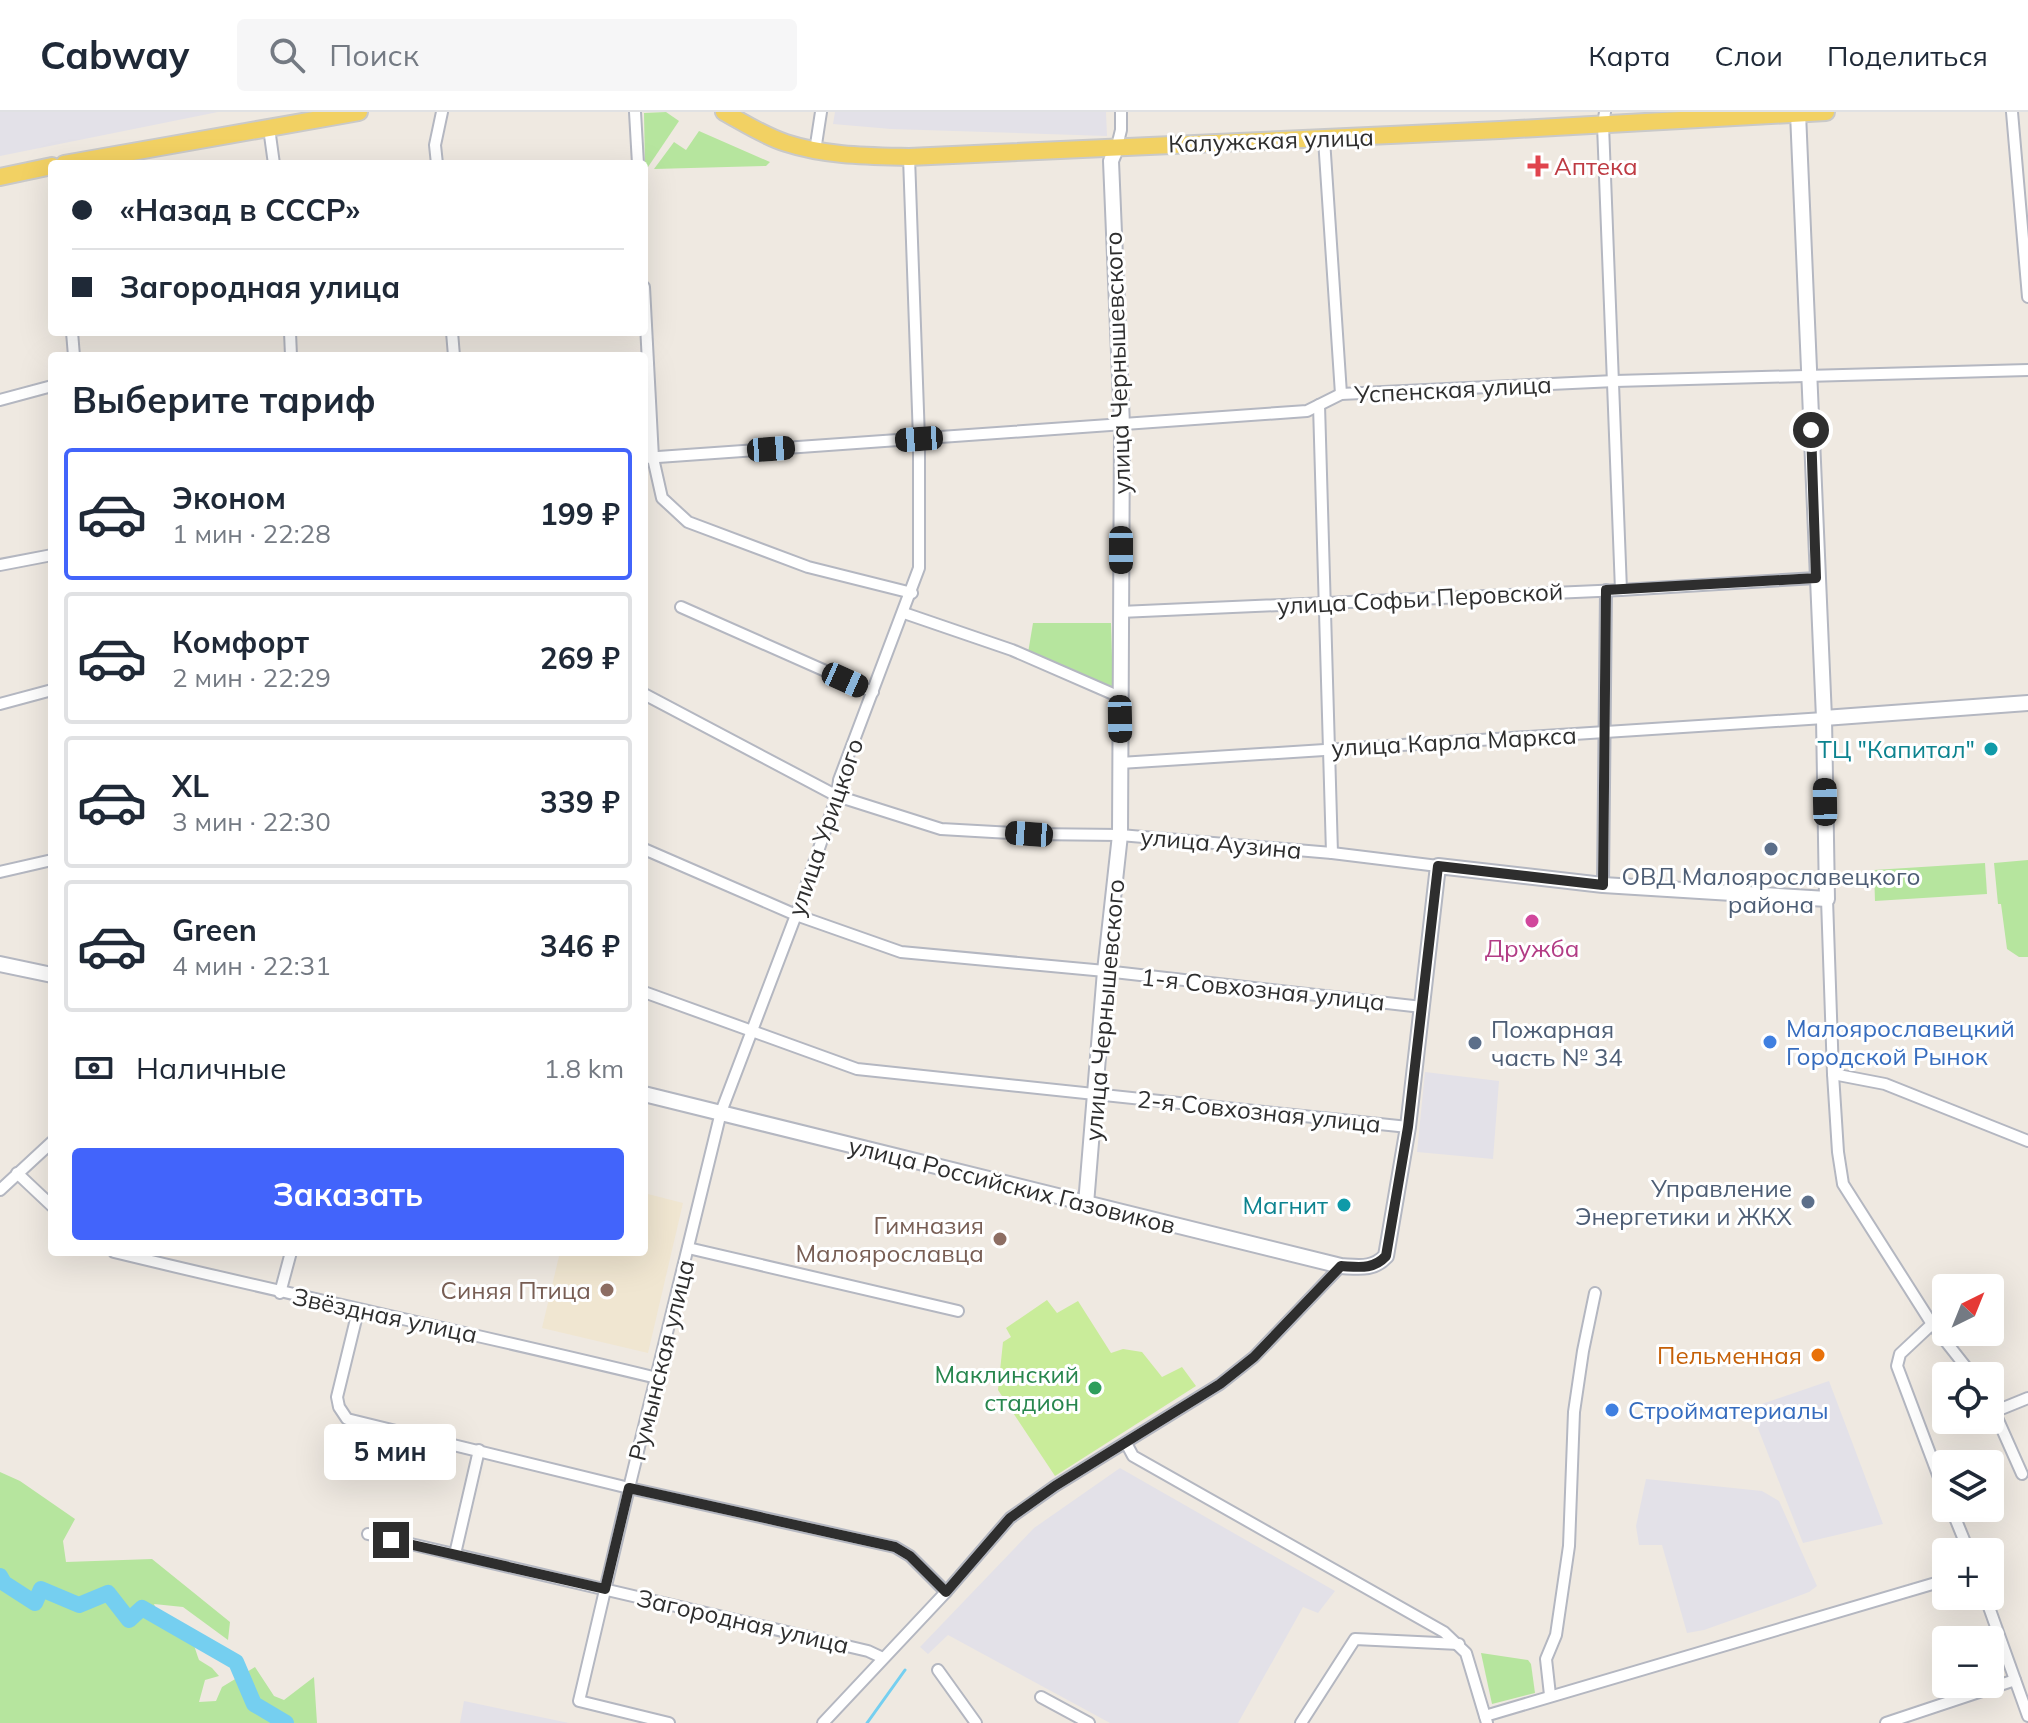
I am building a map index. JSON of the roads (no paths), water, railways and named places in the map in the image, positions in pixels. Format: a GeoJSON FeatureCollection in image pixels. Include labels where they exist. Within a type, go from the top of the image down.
{"type":"FeatureCollection","features":[{"type":"Feature","properties":{"kind":"main road"},"geometry":{"type":"LineString","coordinates":[[87,160],[359,112]]}},
{"type":"Feature","properties":{"kind":"main road","name":"Калужская улица"},"geometry":{"type":"LineString","coordinates":[[724,112],[777,139],[815,151],[852,156],[909,157],[1324,139],[1604,118],[1826,112]]}},
{"type":"Feature","properties":{"kind":"main road"},"geometry":{"type":"LineString","coordinates":[[1798,113],[1824,718],[1827,899]]}},
{"type":"Feature","properties":{"kind":"main road","name":"улица Чернышевского"},"geometry":{"type":"LineString","coordinates":[[1086,1204],[1105,971],[1120,835],[1122,425],[1111,161],[1117,146]]}},
{"type":"Feature","properties":{"kind":"main road"},"geometry":{"type":"LineString","coordinates":[[0,177],[48,167]]}},
{"type":"Feature","properties":{"kind":"main road","name":"улица Карла Маркса"},"geometry":{"type":"LineString","coordinates":[[1824,718],[2028,703]]}},
{"type":"Feature","properties":{"kind":"main road"},"geometry":{"type":"LineString","coordinates":[[1408,1127],[1438,866]]}},
{"type":"Feature","properties":{"kind":"main road","name":"улица Аузина"},"geometry":{"type":"LineString","coordinates":[[1438,866],[1603,885],[1827,899]]}},
{"type":"Feature","properties":{"kind":"main road"},"geometry":{"type":"LineString","coordinates":[[0,964],[48,974]]}},
{"type":"Feature","properties":{"kind":"main road","name":"улица Российских Газовиков"},"geometry":{"type":"LineString","coordinates":[[648,1095],[1341,1266],[1365,1268],[1386,1256],[1408,1127]]}},
{"type":"Feature","properties":{"kind":"street"},"geometry":{"type":"LineString","coordinates":[[437,160],[435,145],[442,112]]}},
{"type":"Feature","properties":{"kind":"street"},"geometry":{"type":"LineString","coordinates":[[635,112],[638,160]]}},
{"type":"Feature","properties":{"kind":"street"},"geometry":{"type":"LineString","coordinates":[[815,151],[821,112]]}},
{"type":"Feature","properties":{"kind":"street"},"geometry":{"type":"LineString","coordinates":[[1117,146],[1121,112]]}},
{"type":"Feature","properties":{"kind":"street"},"geometry":{"type":"LineString","coordinates":[[2012,112],[2028,297]]}},
{"type":"Feature","properties":{"kind":"street"},"geometry":{"type":"LineString","coordinates":[[1604,118],[1621,590]]}},
{"type":"Feature","properties":{"kind":"street"},"geometry":{"type":"LineString","coordinates":[[269,128],[273,160]]}},
{"type":"Feature","properties":{"kind":"street"},"geometry":{"type":"LineString","coordinates":[[1324,139],[1341,394]]}},
{"type":"Feature","properties":{"kind":"street","name":"улица Урицкого"},"geometry":{"type":"LineString","coordinates":[[721,1112],[796,915],[837,796],[839,780],[919,568],[919,439],[909,157]]}},
{"type":"Feature","properties":{"kind":"street","name":"Успенская улица"},"geometry":{"type":"LineString","coordinates":[[649,458],[1307,411],[1341,394],[1615,381],[2028,370]]}},
{"type":"Feature","properties":{"kind":"street"},"geometry":{"type":"LineString","coordinates":[[0,400],[48,387]]}},
{"type":"Feature","properties":{"kind":"street"},"geometry":{"type":"LineString","coordinates":[[1319,405],[1332,853]]}},
{"type":"Feature","properties":{"kind":"street"},"geometry":{"type":"LineString","coordinates":[[648,424],[649,458],[662,498],[688,522],[808,567],[912,593]]}},
{"type":"Feature","properties":{"kind":"street"},"geometry":{"type":"LineString","coordinates":[[0,565],[48,556]]}},
{"type":"Feature","properties":{"kind":"street","name":"улица Софьи Перовской"},"geometry":{"type":"LineString","coordinates":[[1120,612],[1621,590],[1816,578]]}},
{"type":"Feature","properties":{"kind":"street"},"geometry":{"type":"LineString","coordinates":[[1603,885],[1606,590]]}},
{"type":"Feature","properties":{"kind":"street"},"geometry":{"type":"LineString","coordinates":[[681,607],[873,692]]}},
{"type":"Feature","properties":{"kind":"street"},"geometry":{"type":"LineString","coordinates":[[904,613],[1012,650],[1120,697]]}},
{"type":"Feature","properties":{"kind":"street"},"geometry":{"type":"LineString","coordinates":[[0,704],[48,691]]}},
{"type":"Feature","properties":{"kind":"street","name":"улица Аузина"},"geometry":{"type":"LineString","coordinates":[[648,696],[837,796],[941,829],[1120,835],[1332,853],[1438,866]]}},
{"type":"Feature","properties":{"kind":"street","name":"улица Карла Маркса"},"geometry":{"type":"LineString","coordinates":[[1120,763],[1824,718]]}},
{"type":"Feature","properties":{"kind":"street","name":"1-я Совхозная улица"},"geometry":{"type":"LineString","coordinates":[[648,851],[796,915],[901,952],[1105,971],[1422,1007]]}},
{"type":"Feature","properties":{"kind":"street"},"geometry":{"type":"LineString","coordinates":[[0,872],[48,861]]}},
{"type":"Feature","properties":{"kind":"street"},"geometry":{"type":"LineString","coordinates":[[1827,899],[1833,1074],[1843,1184],[1932,1324],[1900,1354],[1897,1366],[1932,1459]]}},
{"type":"Feature","properties":{"kind":"street","name":"2-я Совхозная улица"},"geometry":{"type":"LineString","coordinates":[[648,993],[857,1069],[1408,1127]]}},
{"type":"Feature","properties":{"kind":"street"},"geometry":{"type":"LineString","coordinates":[[1833,1074],[1885,1084],[2028,1141]]}},
{"type":"Feature","properties":{"kind":"street","name":"Румынская улица"},"geometry":{"type":"LineString","coordinates":[[669,1723],[579,1701],[721,1112]]}},
{"type":"Feature","properties":{"kind":"street"},"geometry":{"type":"LineString","coordinates":[[0,1190],[48,1146]]}},
{"type":"Feature","properties":{"kind":"street"},"geometry":{"type":"LineString","coordinates":[[17,1173],[48,1202]]}},
{"type":"Feature","properties":{"kind":"street"},"geometry":{"type":"LineString","coordinates":[[688,1248],[958,1311]]}},
{"type":"Feature","properties":{"kind":"street","name":"Звёздная улица"},"geometry":{"type":"LineString","coordinates":[[130,1256],[657,1378]]}},
{"type":"Feature","properties":{"kind":"street"},"geometry":{"type":"LineString","coordinates":[[280,1293],[290,1256]]}},
{"type":"Feature","properties":{"kind":"street"},"geometry":{"type":"LineString","coordinates":[[823,1723],[946,1592],[1010,1518],[1055,1486],[1220,1384],[1254,1357],[1341,1266]]}},
{"type":"Feature","properties":{"kind":"street"},"geometry":{"type":"LineString","coordinates":[[1550,1695],[1546,1659],[1556,1635],[1569,1546],[1574,1412],[1595,1293]]}},
{"type":"Feature","properties":{"kind":"street"},"geometry":{"type":"LineString","coordinates":[[358,1311],[337,1397],[347,1419],[629,1488],[895,1547],[910,1556],[946,1592]]}},
{"type":"Feature","properties":{"kind":"street"},"geometry":{"type":"LineString","coordinates":[[1949,1346],[1962,1362]]}},
{"type":"Feature","properties":{"kind":"street"},"geometry":{"type":"LineString","coordinates":[[2004,1403],[2028,1398]]}},
{"type":"Feature","properties":{"kind":"street"},"geometry":{"type":"LineString","coordinates":[[2004,1432],[2022,1474]]}},
{"type":"Feature","properties":{"kind":"street"},"geometry":{"type":"LineString","coordinates":[[1126,1443],[1133,1456],[1444,1632],[1459,1644],[1472,1665],[1486,1719],[1550,1695],[1932,1584]]}},
{"type":"Feature","properties":{"kind":"street"},"geometry":{"type":"LineString","coordinates":[[455,1554],[479,1450]]}},
{"type":"Feature","properties":{"kind":"street","name":"Загородная улица"},"geometry":{"type":"LineString","coordinates":[[368,1534],[868,1651],[883,1658]]}},
{"type":"Feature","properties":{"kind":"street"},"geometry":{"type":"LineString","coordinates":[[1990,1610],[2028,1716]]}},
{"type":"Feature","properties":{"kind":"street"},"geometry":{"type":"LineString","coordinates":[[1301,1723],[1355,1639],[1459,1644]]}},
{"type":"Feature","properties":{"kind":"street"},"geometry":{"type":"LineString","coordinates":[[938,1670],[976,1723]]}},
{"type":"Feature","properties":{"kind":"street"},"geometry":{"type":"LineString","coordinates":[[1886,1723],[2015,1680]]}},
{"type":"Feature","properties":{"kind":"street"},"geometry":{"type":"LineString","coordinates":[[1041,1697],[1089,1723]]}},
{"type":"Feature","properties":{"kind":"waterway"},"geometry":{"type":"LineString","coordinates":[[0,1576],[4,1583],[35,1603],[41,1589],[79,1605],[108,1593],[129,1620],[142,1608],[236,1662],[254,1704],[286,1723]]}},
{"type":"Feature","properties":{"kind":"waterway"},"geometry":{"type":"LineString","coordinates":[[867,1723],[905,1670]]}},
{"type":"Feature","properties":{"kind":"place","name":"Аптека"},"geometry":{"type":"Point","coordinates":[1538,166]}},
{"type":"Feature","properties":{"kind":"place","name":"ТЦ \"Капитал\""},"geometry":{"type":"Point","coordinates":[1991,749]}},
{"type":"Feature","properties":{"kind":"place","name":"ОВД Малоярославецкого района"},"geometry":{"type":"Point","coordinates":[1771,849]}},
{"type":"Feature","properties":{"kind":"place","name":"Дружба"},"geometry":{"type":"Point","coordinates":[1532,921]}},
{"type":"Feature","properties":{"kind":"place","name":"Малоярославецкий Городской Рынок"},"geometry":{"type":"Point","coordinates":[1770,1042]}},
{"type":"Feature","properties":{"kind":"place","name":"Пожарная часть № 34"},"geometry":{"type":"Point","coordinates":[1475,1043]}},
{"type":"Feature","properties":{"kind":"place","name":"Управление Энергетики и ЖКХ"},"geometry":{"type":"Point","coordinates":[1808,1202]}},
{"type":"Feature","properties":{"kind":"place","name":"Магнит"},"geometry":{"type":"Point","coordinates":[1344,1205]}},
{"type":"Feature","properties":{"kind":"place","name":"Гимназия Малоярославца"},"geometry":{"type":"Point","coordinates":[1000,1239]}},
{"type":"Feature","properties":{"kind":"place","name":"Синяя Птица"},"geometry":{"type":"Point","coordinates":[607,1290]}},
{"type":"Feature","properties":{"kind":"place","name":"Пельменная"},"geometry":{"type":"Point","coordinates":[1818,1355]}},
{"type":"Feature","properties":{"kind":"place","name":"Маклинский стадион"},"geometry":{"type":"Point","coordinates":[1095,1388]}},
{"type":"Feature","properties":{"kind":"place","name":"Стройматериалы"},"geometry":{"type":"Point","coordinates":[1612,1410]}}]}
